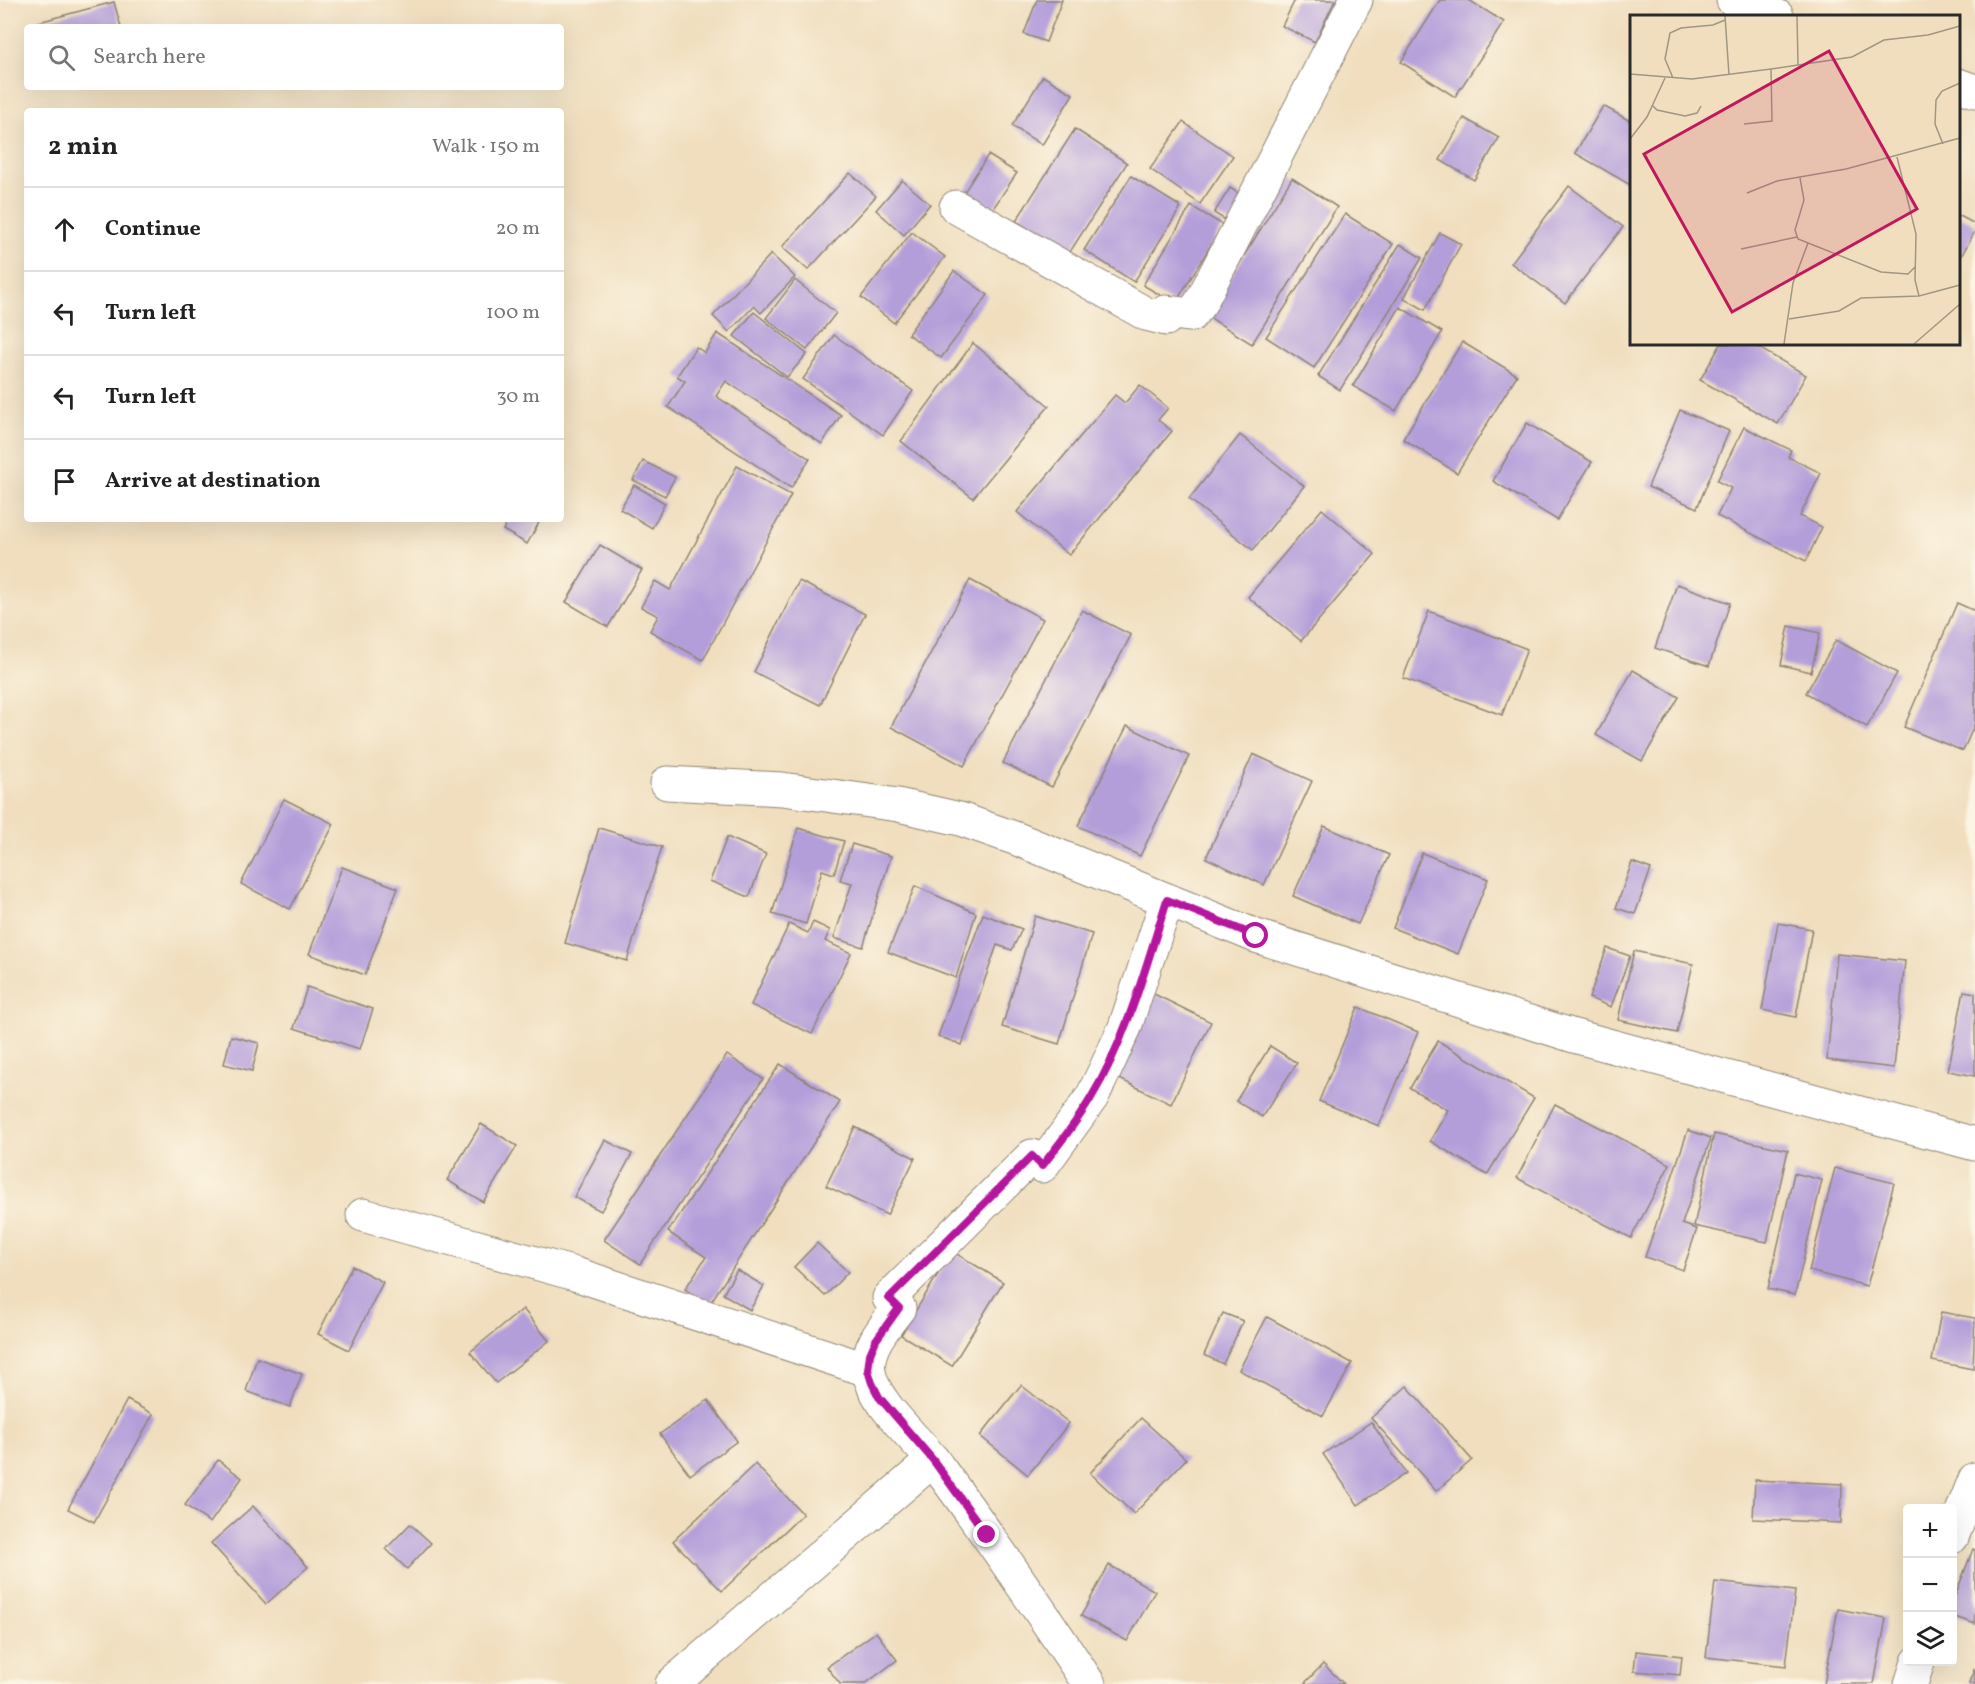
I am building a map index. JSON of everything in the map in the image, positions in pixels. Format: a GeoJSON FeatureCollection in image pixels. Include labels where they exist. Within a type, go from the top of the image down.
{"type":"FeatureCollection","features":[{"type":"Feature","properties":{"kind":"street"},"geometry":{"type":"LineString","coordinates":[[956,207],[1146,314],[1166,319],[1165,312],[1191,315],[1201,302],[1356,0]]}},
{"type":"Feature","properties":{"kind":"street"},"geometry":{"type":"LineString","coordinates":[[1733,0],[1774,15]]}},
{"type":"Feature","properties":{"kind":"street"},"geometry":{"type":"LineString","coordinates":[[1960,85],[1975,91]]}},
{"type":"Feature","properties":{"kind":"street"},"geometry":{"type":"LineString","coordinates":[[668,783],[782,789],[898,806],[960,819],[1256,936],[1574,1036],[1975,1144]]}},
{"type":"Feature","properties":{"kind":"street"},"geometry":{"type":"LineString","coordinates":[[1089,1684],[1030,1594],[933,1460],[879,1397],[868,1370],[870,1354],[876,1340],[899,1308],[889,1298],[1032,1156],[1042,1166],[1092,1097],[1125,1027],[1167,900]]}},
{"type":"Feature","properties":{"kind":"street"},"geometry":{"type":"LineString","coordinates":[[363,1215],[575,1274],[868,1370]]}},
{"type":"Feature","properties":{"kind":"street"},"geometry":{"type":"LineString","coordinates":[[672,1684],[933,1460]]}},
{"type":"Feature","properties":{"kind":"street"},"geometry":{"type":"LineString","coordinates":[[1957,1526],[1975,1479]]}},
{"type":"Feature","properties":{"kind":"street"},"geometry":{"type":"LineString","coordinates":[[1911,1684],[1917,1666]]}},
{"type":"Feature","properties":{"kind":"building"},"geometry":{"type":"Polygon","coordinates":[[[1037,0],[1062,0],[1046,42],[1024,34],[1037,0]]]}},
{"type":"Feature","properties":{"kind":"building"},"geometry":{"type":"Polygon","coordinates":[[[1295,0],[1335,0],[1315,42],[1282,26],[1295,0]]]}},
{"type":"Feature","properties":{"kind":"building"},"geometry":{"type":"Polygon","coordinates":[[[1440,0],[1469,0],[1504,22],[1455,97],[1401,62],[1440,0]]]}},
{"type":"Feature","properties":{"kind":"building"},"geometry":{"type":"Polygon","coordinates":[[[114,2],[120,24],[31,24],[114,2]]]}},
{"type":"Feature","properties":{"kind":"building"},"geometry":{"type":"Polygon","coordinates":[[[1043,76],[1073,94],[1042,145],[1012,126],[1043,76]]]}},
{"type":"Feature","properties":{"kind":"building"},"geometry":{"type":"Polygon","coordinates":[[[1603,106],[1630,121],[1630,185],[1575,153],[1603,106]]]}},
{"type":"Feature","properties":{"kind":"building"},"geometry":{"type":"Polygon","coordinates":[[[1464,118],[1499,138],[1474,180],[1440,160],[1464,118]]]}},
{"type":"Feature","properties":{"kind":"building"},"geometry":{"type":"Polygon","coordinates":[[[1183,122],[1233,156],[1200,204],[1150,169],[1183,122]]]}},
{"type":"Feature","properties":{"kind":"building"},"geometry":{"type":"Polygon","coordinates":[[[1075,129],[1127,163],[1068,255],[1016,221],[1075,129]]]}},
{"type":"Feature","properties":{"kind":"building"},"geometry":{"type":"Polygon","coordinates":[[[988,155],[1017,173],[992,210],[964,192],[988,155]]]}},
{"type":"Feature","properties":{"kind":"building"},"geometry":{"type":"Polygon","coordinates":[[[850,173],[876,196],[808,270],[782,247],[850,173]]]}},
{"type":"Feature","properties":{"kind":"building"},"geometry":{"type":"Polygon","coordinates":[[[1131,176],[1181,207],[1134,282],[1084,250],[1131,176]]]}},
{"type":"Feature","properties":{"kind":"building"},"geometry":{"type":"Polygon","coordinates":[[[1292,178],[1337,207],[1252,344],[1207,316],[1292,178]]]}},
{"type":"Feature","properties":{"kind":"building"},"geometry":{"type":"Polygon","coordinates":[[[902,180],[930,204],[904,235],[876,210],[902,180]]]}},
{"type":"Feature","properties":{"kind":"building"},"geometry":{"type":"Polygon","coordinates":[[[1569,186],[1623,227],[1565,303],[1511,263],[1569,186]]]}},
{"type":"Feature","properties":{"kind":"building"},"geometry":{"type":"Polygon","coordinates":[[[1230,188],[1246,198],[1230,223],[1214,213],[1230,188]]]}},
{"type":"Feature","properties":{"kind":"building"},"geometry":{"type":"Polygon","coordinates":[[[1191,206],[1223,225],[1175,304],[1143,285],[1191,206]]]}},
{"type":"Feature","properties":{"kind":"building"},"geometry":{"type":"Polygon","coordinates":[[[1345,214],[1393,244],[1314,368],[1266,337],[1345,214]]]}},
{"type":"Feature","properties":{"kind":"building"},"geometry":{"type":"Polygon","coordinates":[[[1960,216],[1975,224],[1975,231],[1960,258],[1960,216]]]}},
{"type":"Feature","properties":{"kind":"building"},"geometry":{"type":"Polygon","coordinates":[[[912,232],[945,257],[894,323],[861,297],[912,232]]]}},
{"type":"Feature","properties":{"kind":"building"},"geometry":{"type":"Polygon","coordinates":[[[1440,233],[1461,244],[1425,310],[1404,298],[1440,233]]]}},
{"type":"Feature","properties":{"kind":"building"},"geometry":{"type":"Polygon","coordinates":[[[1400,244],[1422,258],[1340,390],[1318,376],[1400,244]]]}},
{"type":"Feature","properties":{"kind":"building"},"geometry":{"type":"Polygon","coordinates":[[[771,254],[795,277],[761,313],[754,306],[729,332],[713,316],[771,254]]]}},
{"type":"Feature","properties":{"kind":"building"},"geometry":{"type":"Polygon","coordinates":[[[954,271],[988,295],[941,358],[908,334],[954,271]]]}},
{"type":"Feature","properties":{"kind":"building"},"geometry":{"type":"Polygon","coordinates":[[[795,280],[836,313],[807,350],[766,318],[795,280]]]}},
{"type":"Feature","properties":{"kind":"building"},"geometry":{"type":"Polygon","coordinates":[[[1400,307],[1442,332],[1396,411],[1353,386],[1400,307]]]}},
{"type":"Feature","properties":{"kind":"building"},"geometry":{"type":"Polygon","coordinates":[[[754,312],[807,354],[787,377],[734,336],[754,312]]]}},
{"type":"Feature","properties":{"kind":"building"},"geometry":{"type":"Polygon","coordinates":[[[717,333],[841,415],[822,444],[726,381],[716,396],[810,459],[791,488],[668,407],[685,381],[677,376],[696,347],[705,353],[717,333]]]}},
{"type":"Feature","properties":{"kind":"building"},"geometry":{"type":"Polygon","coordinates":[[[834,335],[913,391],[883,435],[803,379],[834,335]]]}},
{"type":"Feature","properties":{"kind":"building"},"geometry":{"type":"Polygon","coordinates":[[[1462,342],[1517,375],[1457,473],[1403,439],[1462,342]]]}},
{"type":"Feature","properties":{"kind":"building"},"geometry":{"type":"Polygon","coordinates":[[[973,343],[1049,406],[973,498],[901,441],[973,343]]]}},
{"type":"Feature","properties":{"kind":"building"},"geometry":{"type":"Polygon","coordinates":[[[1720,345],[1754,345],[1806,375],[1778,424],[1700,380],[1720,345]]]}},
{"type":"Feature","properties":{"kind":"building"},"geometry":{"type":"Polygon","coordinates":[[[1140,385],[1168,408],[1158,420],[1172,431],[1069,555],[1017,512],[1115,395],[1125,403],[1140,385]]]}},
{"type":"Feature","properties":{"kind":"building"},"geometry":{"type":"Polygon","coordinates":[[[1680,410],[1729,431],[1697,508],[1648,487],[1680,410]]]}},
{"type":"Feature","properties":{"kind":"building"},"geometry":{"type":"Polygon","coordinates":[[[1527,423],[1592,462],[1557,520],[1493,481],[1527,423]]]}},
{"type":"Feature","properties":{"kind":"building"},"geometry":{"type":"Polygon","coordinates":[[[1744,427],[1791,450],[1788,457],[1821,473],[1800,516],[1822,527],[1806,561],[1717,516],[1731,488],[1717,481],[1744,427]]]}},
{"type":"Feature","properties":{"kind":"building"},"geometry":{"type":"Polygon","coordinates":[[[1240,435],[1304,486],[1253,550],[1189,499],[1240,435]]]}},
{"type":"Feature","properties":{"kind":"building"},"geometry":{"type":"Polygon","coordinates":[[[643,461],[675,477],[665,496],[633,480],[643,461]]]}},
{"type":"Feature","properties":{"kind":"building"},"geometry":{"type":"Polygon","coordinates":[[[737,466],[791,495],[703,660],[650,631],[658,616],[641,607],[655,581],[670,590],[737,466]]]}},
{"type":"Feature","properties":{"kind":"building"},"geometry":{"type":"Polygon","coordinates":[[[634,485],[665,503],[652,528],[620,509],[634,485]]]}},
{"type":"Feature","properties":{"kind":"building"},"geometry":{"type":"Polygon","coordinates":[[[1322,509],[1375,554],[1301,641],[1248,597],[1322,509]]]}},
{"type":"Feature","properties":{"kind":"building"},"geometry":{"type":"Polygon","coordinates":[[[507,522],[539,522],[527,544],[503,530],[507,522]]]}},
{"type":"Feature","properties":{"kind":"building"},"geometry":{"type":"Polygon","coordinates":[[[600,545],[642,570],[608,627],[566,602],[600,545]]]}},
{"type":"Feature","properties":{"kind":"building"},"geometry":{"type":"Polygon","coordinates":[[[970,580],[1043,619],[964,766],[891,727],[970,580]]]}},
{"type":"Feature","properties":{"kind":"building"},"geometry":{"type":"Polygon","coordinates":[[[799,581],[865,614],[820,705],[754,672],[799,581]]]}},
{"type":"Feature","properties":{"kind":"building"},"geometry":{"type":"Polygon","coordinates":[[[1677,584],[1730,603],[1709,666],[1655,648],[1677,584]]]}},
{"type":"Feature","properties":{"kind":"building"},"geometry":{"type":"Polygon","coordinates":[[[1957,603],[1975,611],[1975,723],[1963,751],[1904,727],[1957,603]]]}},
{"type":"Feature","properties":{"kind":"building"},"geometry":{"type":"Polygon","coordinates":[[[1082,610],[1131,635],[1052,787],[1003,763],[1082,610]]]}},
{"type":"Feature","properties":{"kind":"building"},"geometry":{"type":"Polygon","coordinates":[[[1429,611],[1527,649],[1502,715],[1403,678],[1429,611]]]}},
{"type":"Feature","properties":{"kind":"building"},"geometry":{"type":"Polygon","coordinates":[[[1789,626],[1820,633],[1811,672],[1781,665],[1789,626]]]}},
{"type":"Feature","properties":{"kind":"building"},"geometry":{"type":"Polygon","coordinates":[[[1836,640],[1897,673],[1867,727],[1806,693],[1836,640]]]}},
{"type":"Feature","properties":{"kind":"building"},"geometry":{"type":"Polygon","coordinates":[[[1633,670],[1679,697],[1642,761],[1596,735],[1633,670]]]}},
{"type":"Feature","properties":{"kind":"building"},"geometry":{"type":"Polygon","coordinates":[[[1127,726],[1189,756],[1140,856],[1078,826],[1127,726]]]}},
{"type":"Feature","properties":{"kind":"building"},"geometry":{"type":"Polygon","coordinates":[[[1253,754],[1312,781],[1264,885],[1206,858],[1253,754]]]}},
{"type":"Feature","properties":{"kind":"building"},"geometry":{"type":"Polygon","coordinates":[[[284,799],[334,824],[290,909],[241,884],[284,799]]]}},
{"type":"Feature","properties":{"kind":"building"},"geometry":{"type":"Polygon","coordinates":[[[1324,826],[1389,855],[1358,924],[1293,896],[1324,826]]]}},
{"type":"Feature","properties":{"kind":"building"},"geometry":{"type":"Polygon","coordinates":[[[599,828],[662,847],[627,961],[565,943],[599,828]]]}},
{"type":"Feature","properties":{"kind":"building"},"geometry":{"type":"Polygon","coordinates":[[[798,828],[844,841],[834,874],[822,870],[806,924],[772,914],[798,828]]]}},
{"type":"Feature","properties":{"kind":"building"},"geometry":{"type":"Polygon","coordinates":[[[727,837],[766,854],[749,897],[710,881],[727,837]]]}},
{"type":"Feature","properties":{"kind":"building"},"geometry":{"type":"Polygon","coordinates":[[[852,844],[891,856],[863,947],[834,938],[852,883],[840,880],[852,844]]]}},
{"type":"Feature","properties":{"kind":"building"},"geometry":{"type":"Polygon","coordinates":[[[1422,853],[1488,879],[1458,954],[1393,928],[1422,853]]]}},
{"type":"Feature","properties":{"kind":"building"},"geometry":{"type":"Polygon","coordinates":[[[1632,862],[1651,869],[1635,914],[1616,908],[1632,862]]]}},
{"type":"Feature","properties":{"kind":"building"},"geometry":{"type":"Polygon","coordinates":[[[342,867],[398,888],[365,975],[309,954],[342,867]]]}},
{"type":"Feature","properties":{"kind":"building"},"geometry":{"type":"Polygon","coordinates":[[[915,886],[976,913],[956,978],[888,952],[915,886]]]}},
{"type":"Feature","properties":{"kind":"building"},"geometry":{"type":"Polygon","coordinates":[[[983,914],[1022,929],[1012,950],[997,945],[962,1045],[938,1036],[983,914]]]}},
{"type":"Feature","properties":{"kind":"building"},"geometry":{"type":"Polygon","coordinates":[[[1035,916],[1092,934],[1059,1044],[1002,1027],[1035,916]]]}},
{"type":"Feature","properties":{"kind":"building"},"geometry":{"type":"Polygon","coordinates":[[[813,922],[830,930],[825,941],[851,953],[812,1034],[751,1005],[789,924],[808,933],[813,922]]]}},
{"type":"Feature","properties":{"kind":"building"},"geometry":{"type":"Polygon","coordinates":[[[1778,923],[1812,929],[1796,1017],[1762,1010],[1778,923]]]}},
{"type":"Feature","properties":{"kind":"building"},"geometry":{"type":"Polygon","coordinates":[[[1607,948],[1630,956],[1611,1007],[1589,998],[1607,948]]]}},
{"type":"Feature","properties":{"kind":"building"},"geometry":{"type":"Polygon","coordinates":[[[1634,951],[1693,964],[1677,1033],[1618,1020],[1634,951]]]}},
{"type":"Feature","properties":{"kind":"building"},"geometry":{"type":"Polygon","coordinates":[[[1837,954],[1905,961],[1894,1068],[1827,1060],[1837,954]]]}},
{"type":"Feature","properties":{"kind":"building"},"geometry":{"type":"Polygon","coordinates":[[[307,987],[373,1009],[360,1049],[294,1028],[307,987]]]}},
{"type":"Feature","properties":{"kind":"building"},"geometry":{"type":"Polygon","coordinates":[[[1148,991],[1211,1022],[1171,1104],[1107,1073],[1148,991]]]}},
{"type":"Feature","properties":{"kind":"building"},"geometry":{"type":"Polygon","coordinates":[[[1964,991],[1975,993],[1975,1076],[1948,1071],[1964,991]]]}},
{"type":"Feature","properties":{"kind":"building"},"geometry":{"type":"Polygon","coordinates":[[[1358,1007],[1418,1032],[1379,1126],[1319,1101],[1358,1007]]]}},
{"type":"Feature","properties":{"kind":"building"},"geometry":{"type":"Polygon","coordinates":[[[231,1036],[259,1043],[252,1071],[224,1064],[231,1036]]]}},
{"type":"Feature","properties":{"kind":"building"},"geometry":{"type":"Polygon","coordinates":[[[1438,1041],[1534,1098],[1487,1175],[1430,1141],[1448,1110],[1410,1088],[1438,1041]]]}},
{"type":"Feature","properties":{"kind":"building"},"geometry":{"type":"Polygon","coordinates":[[[1270,1046],[1297,1063],[1262,1117],[1236,1101],[1270,1046]]]}},
{"type":"Feature","properties":{"kind":"building"},"geometry":{"type":"Polygon","coordinates":[[[727,1055],[763,1079],[640,1264],[604,1240],[727,1055]]]}},
{"type":"Feature","properties":{"kind":"building"},"geometry":{"type":"Polygon","coordinates":[[[780,1064],[840,1102],[709,1305],[685,1289],[706,1257],[668,1232],[780,1064]]]}},
{"type":"Feature","properties":{"kind":"building"},"geometry":{"type":"Polygon","coordinates":[[[1555,1104],[1670,1164],[1631,1238],[1517,1178],[1555,1104]]]}},
{"type":"Feature","properties":{"kind":"building"},"geometry":{"type":"Polygon","coordinates":[[[481,1124],[517,1146],[483,1202],[447,1180],[481,1124]]]}},
{"type":"Feature","properties":{"kind":"building"},"geometry":{"type":"Polygon","coordinates":[[[855,1127],[915,1158],[887,1215],[826,1186],[855,1127]]]}},
{"type":"Feature","properties":{"kind":"building"},"geometry":{"type":"Polygon","coordinates":[[[1688,1130],[1711,1138],[1682,1224],[1697,1229],[1683,1270],[1645,1257],[1688,1130]]]}},
{"type":"Feature","properties":{"kind":"building"},"geometry":{"type":"Polygon","coordinates":[[[1714,1134],[1788,1150],[1767,1242],[1694,1226],[1714,1134]]]}},
{"type":"Feature","properties":{"kind":"building"},"geometry":{"type":"Polygon","coordinates":[[[605,1140],[632,1154],[601,1211],[574,1197],[605,1140]]]}},
{"type":"Feature","properties":{"kind":"building"},"geometry":{"type":"Polygon","coordinates":[[[1835,1168],[1894,1183],[1867,1286],[1809,1271],[1835,1168]]]}},
{"type":"Feature","properties":{"kind":"building"},"geometry":{"type":"Polygon","coordinates":[[[1794,1173],[1822,1180],[1795,1295],[1768,1289],[1794,1173]]]}},
{"type":"Feature","properties":{"kind":"building"},"geometry":{"type":"Polygon","coordinates":[[[817,1243],[848,1272],[825,1296],[794,1267],[817,1243]]]}},
{"type":"Feature","properties":{"kind":"building"},"geometry":{"type":"Polygon","coordinates":[[[952,1251],[1003,1282],[952,1366],[901,1335],[952,1251]]]}},
{"type":"Feature","properties":{"kind":"building"},"geometry":{"type":"Polygon","coordinates":[[[352,1266],[383,1282],[349,1350],[318,1334],[352,1266]]]}},
{"type":"Feature","properties":{"kind":"building"},"geometry":{"type":"Polygon","coordinates":[[[737,1270],[764,1286],[750,1310],[723,1294],[737,1270]]]}},
{"type":"Feature","properties":{"kind":"building"},"geometry":{"type":"Polygon","coordinates":[[[523,1309],[549,1341],[496,1383],[470,1352],[523,1309]]]}},
{"type":"Feature","properties":{"kind":"building"},"geometry":{"type":"Polygon","coordinates":[[[1941,1312],[1975,1318],[1973,1369],[1932,1361],[1941,1312]]]}},
{"type":"Feature","properties":{"kind":"building"},"geometry":{"type":"Polygon","coordinates":[[[1223,1313],[1243,1321],[1223,1364],[1204,1355],[1223,1313]]]}},
{"type":"Feature","properties":{"kind":"building"},"geometry":{"type":"Polygon","coordinates":[[[1267,1317],[1352,1363],[1323,1416],[1239,1370],[1267,1317]]]}},
{"type":"Feature","properties":{"kind":"building"},"geometry":{"type":"Polygon","coordinates":[[[257,1358],[302,1374],[290,1407],[246,1391],[257,1358]]]}},
{"type":"Feature","properties":{"kind":"building"},"geometry":{"type":"Polygon","coordinates":[[[1021,1385],[1069,1423],[1028,1475],[980,1436],[1021,1385]]]}},
{"type":"Feature","properties":{"kind":"building"},"geometry":{"type":"Polygon","coordinates":[[[1407,1386],[1472,1460],[1436,1491],[1371,1418],[1407,1386]]]}},
{"type":"Feature","properties":{"kind":"building"},"geometry":{"type":"Polygon","coordinates":[[[127,1400],[153,1414],[94,1522],[68,1509],[127,1400]]]}},
{"type":"Feature","properties":{"kind":"building"},"geometry":{"type":"Polygon","coordinates":[[[708,1400],[737,1441],[690,1475],[660,1434],[708,1400]]]}},
{"type":"Feature","properties":{"kind":"building"},"geometry":{"type":"Polygon","coordinates":[[[1141,1418],[1186,1459],[1134,1514],[1090,1473],[1141,1418]]]}},
{"type":"Feature","properties":{"kind":"building"},"geometry":{"type":"Polygon","coordinates":[[[1371,1422],[1406,1473],[1358,1505],[1323,1454],[1371,1422]]]}},
{"type":"Feature","properties":{"kind":"building"},"geometry":{"type":"Polygon","coordinates":[[[218,1460],[242,1478],[210,1523],[185,1505],[218,1460]]]}},
{"type":"Feature","properties":{"kind":"building"},"geometry":{"type":"Polygon","coordinates":[[[755,1464],[803,1514],[722,1591],[673,1541],[755,1464]]]}},
{"type":"Feature","properties":{"kind":"building"},"geometry":{"type":"Polygon","coordinates":[[[1755,1480],[1842,1484],[1841,1523],[1753,1519],[1755,1480]]]}},
{"type":"Feature","properties":{"kind":"building"},"geometry":{"type":"Polygon","coordinates":[[[253,1506],[308,1567],[266,1604],[211,1543],[253,1506]]]}},
{"type":"Feature","properties":{"kind":"building"},"geometry":{"type":"Polygon","coordinates":[[[410,1524],[431,1543],[407,1569],[386,1549],[410,1524]]]}},
{"type":"Feature","properties":{"kind":"building"},"geometry":{"type":"Polygon","coordinates":[[[1973,1549],[1975,1550],[1975,1624],[1957,1618],[1957,1591],[1973,1549]]]}},
{"type":"Feature","properties":{"kind":"building"},"geometry":{"type":"Polygon","coordinates":[[[1109,1565],[1155,1591],[1127,1641],[1081,1616],[1109,1565]]]}},
{"type":"Feature","properties":{"kind":"building"},"geometry":{"type":"Polygon","coordinates":[[[1715,1582],[1795,1591],[1786,1666],[1706,1657],[1715,1582]]]}},
{"type":"Feature","properties":{"kind":"building"},"geometry":{"type":"Polygon","coordinates":[[[1838,1609],[1886,1618],[1874,1684],[1824,1684],[1838,1609]]]}},
{"type":"Feature","properties":{"kind":"building"},"geometry":{"type":"Polygon","coordinates":[[[876,1632],[897,1660],[865,1684],[840,1684],[827,1667],[876,1632]]]}},
{"type":"Feature","properties":{"kind":"building"},"geometry":{"type":"Polygon","coordinates":[[[1636,1651],[1682,1656],[1680,1675],[1634,1671],[1636,1651]]]}},
{"type":"Feature","properties":{"kind":"building"},"geometry":{"type":"Polygon","coordinates":[[[1323,1664],[1344,1684],[1304,1684],[1323,1664]]]}},
{"type":"Feature","properties":{"kind":"building"},"geometry":{"type":"Polygon","coordinates":[[[1974,1668],[1975,1684],[1970,1684],[1974,1668]]]}},
{"type":"Feature","properties":{"kind":"route"},"geometry":{"type":"LineString","coordinates":[[987,1535],[925,1449],[879,1397],[872,1383],[868,1370],[870,1354],[876,1340],[899,1308],[889,1298],[1032,1156],[1042,1166],[1070,1130],[1092,1097],[1125,1027],[1167,900],[1256,936]]}}]}
